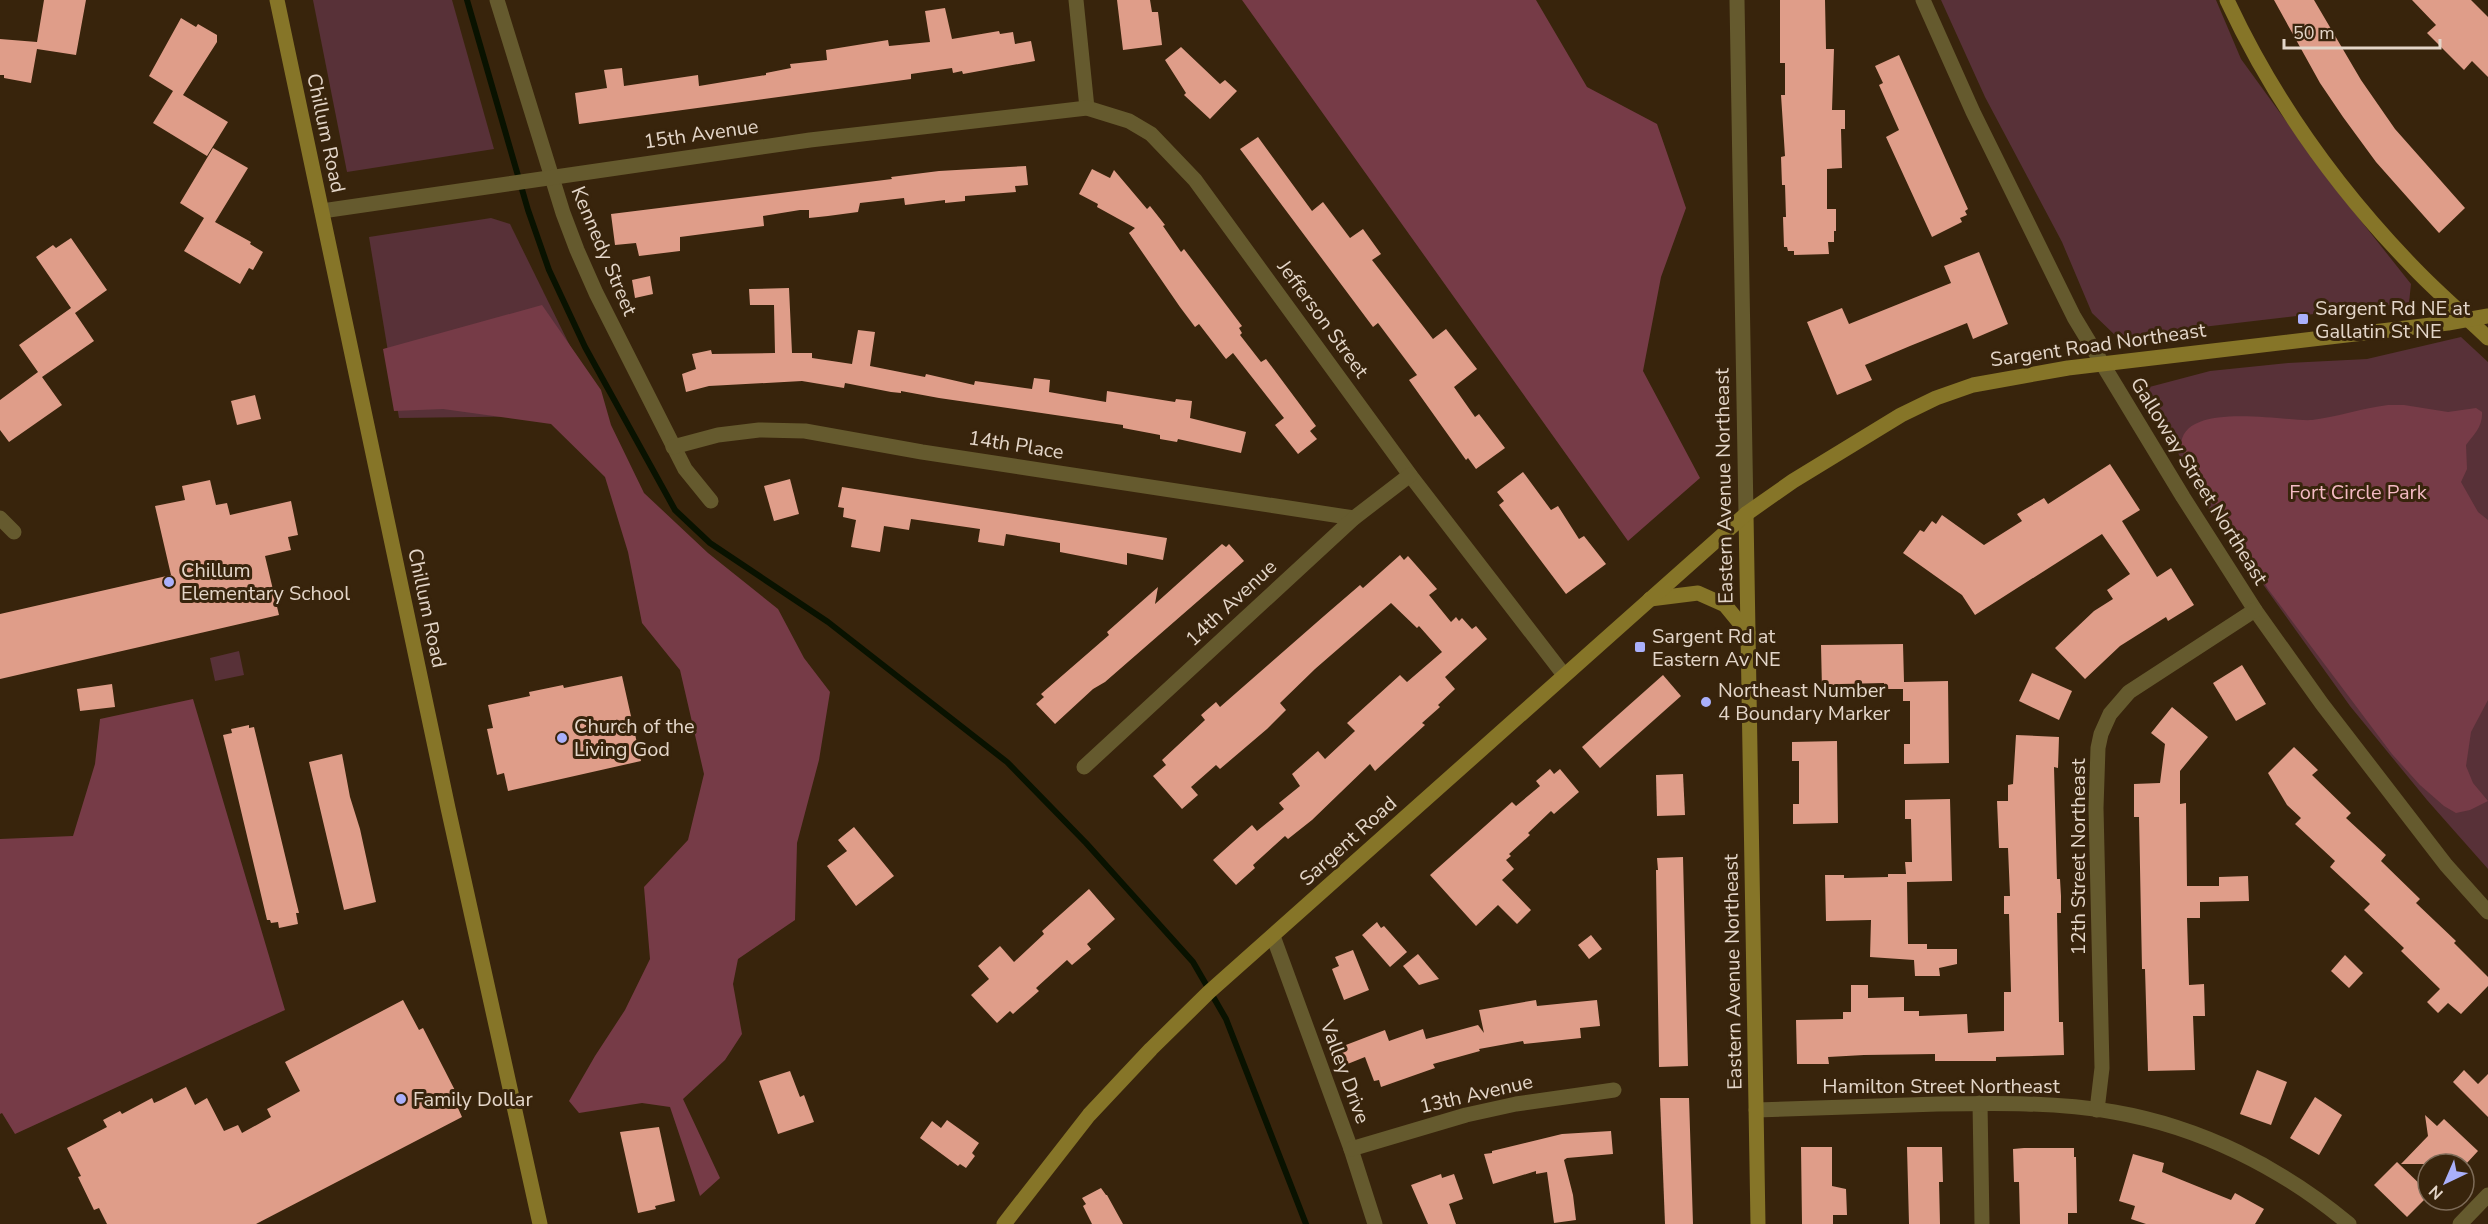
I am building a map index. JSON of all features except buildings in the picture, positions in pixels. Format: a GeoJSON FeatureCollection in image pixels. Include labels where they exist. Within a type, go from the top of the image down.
{"type":"FeatureCollection","features":[{"type":"Feature","properties":{"kind":"main road","name":"Chillum Road"},"geometry":{"type":"LineString","coordinates":[[277,0],[448,808],[540,1224]]}},
{"type":"Feature","properties":{"kind":"main road"},"geometry":{"type":"LineString","coordinates":[[2228,0],[2262,67],[2313,146],[2389,241],[2416,270],[2488,338]]}},
{"type":"Feature","properties":{"kind":"main road","name":"Sargent Road Northeast"},"geometry":{"type":"LineString","coordinates":[[1746,514],[1803,474],[1901,416],[1936,398],[1982,382],[2102,364],[2488,316]]}},
{"type":"Feature","properties":{"kind":"main road","name":"Sargent Road"},"geometry":{"type":"LineString","coordinates":[[1004,1224],[1089,1115],[1209,992],[1746,514]]}},
{"type":"Feature","properties":{"kind":"main road","name":"Eastern Avenue Northeast"},"geometry":{"type":"LineString","coordinates":[[1746,514],[1758,1224]]}},
{"type":"Feature","properties":{"kind":"main road"},"geometry":{"type":"LineString","coordinates":[[1650,599],[1698,593],[1725,605],[1748,633]]}},
{"type":"Feature","properties":{"kind":"street","name":"Kennedy Street"},"geometry":{"type":"LineString","coordinates":[[496,0],[552,179],[577,250],[689,477],[711,501]]}},
{"type":"Feature","properties":{"kind":"street"},"geometry":{"type":"LineString","coordinates":[[1076,0],[1087,108]]}},
{"type":"Feature","properties":{"kind":"street","name":"Eastern Avenue Northeast"},"geometry":{"type":"LineString","coordinates":[[1737,0],[1746,514]]}},
{"type":"Feature","properties":{"kind":"street","name":"Galloway Street Northeast"},"geometry":{"type":"LineString","coordinates":[[1923,0],[1973,112],[2074,317],[2183,497],[2255,610],[2384,785],[2446,865],[2488,912]]}},
{"type":"Feature","properties":{"kind":"street","name":"15th Avenue"},"geometry":{"type":"LineString","coordinates":[[321,211],[810,140],[1087,108]]}},
{"type":"Feature","properties":{"kind":"street","name":"Jefferson Street"},"geometry":{"type":"LineString","coordinates":[[1087,108],[1129,121],[1151,134],[1195,180],[1410,475],[1564,675]]}},
{"type":"Feature","properties":{"kind":"street","name":"14th Place"},"geometry":{"type":"LineString","coordinates":[[673,447],[718,435],[759,430],[805,431],[922,452],[1354,518]]}},
{"type":"Feature","properties":{"kind":"street","name":"14th Avenue"},"geometry":{"type":"LineString","coordinates":[[1084,766],[1354,518],[1410,475]]}},
{"type":"Feature","properties":{"kind":"street"},"geometry":{"type":"LineString","coordinates":[[0,518],[14,532]]}},
{"type":"Feature","properties":{"kind":"street","name":"12th Street Northeast"},"geometry":{"type":"LineString","coordinates":[[2097,1110],[2102,1068],[2096,808],[2098,748],[2101,734],[2110,714],[2129,692],[2255,610]]}},
{"type":"Feature","properties":{"kind":"street","name":"Valley Drive"},"geometry":{"type":"LineString","coordinates":[[1273,936],[1351,1149],[1375,1224]]}},
{"type":"Feature","properties":{"kind":"street","name":"13th Avenue"},"geometry":{"type":"LineString","coordinates":[[1351,1149],[1466,1115],[1516,1104],[1614,1090]]}},
{"type":"Feature","properties":{"kind":"street"},"geometry":{"type":"LineString","coordinates":[[1980,1103],[1982,1224]]}},
{"type":"Feature","properties":{"kind":"street","name":"Hamilton Street Northeast"},"geometry":{"type":"LineString","coordinates":[[1756,1110],[2030,1103],[2097,1110],[2148,1119],[2243,1154],[2290,1181],[2349,1224]]}},
{"type":"Feature","properties":{"kind":"street"},"geometry":{"type":"LineString","coordinates":[[2460,1224],[2488,1195]]}},
{"type":"Feature","properties":{"kind":"green space"},"geometry":{"type":"Polygon","coordinates":[[[313,0],[452,0],[494,149],[347,172],[313,0]]]}},
{"type":"Feature","properties":{"kind":"green space"},"geometry":{"type":"Polygon","coordinates":[[[1242,0],[1536,0],[1587,87],[1657,124],[1686,208],[1661,277],[1643,371],[1700,478],[1628,541],[1242,0]]]}},
{"type":"Feature","properties":{"kind":"green space"},"geometry":{"type":"Polygon","coordinates":[[[1941,0],[2216,0],[2241,59],[2331,183],[2411,284],[2409,303],[2117,337],[2092,313],[2062,242],[1985,97],[1941,0]]]}},
{"type":"Feature","properties":{"kind":"green space"},"geometry":{"type":"Polygon","coordinates":[[[491,218],[510,224],[604,415],[399,418],[369,237],[491,218]]]}},
{"type":"Feature","properties":{"kind":"green space"},"geometry":{"type":"Polygon","coordinates":[[[542,305],[601,390],[611,425],[644,493],[708,553],[778,609],[804,658],[830,692],[819,760],[797,843],[795,920],[738,959],[733,984],[742,1034],[725,1060],[683,1099],[720,1178],[700,1196],[670,1107],[642,1103],[579,1113],[569,1101],[625,1010],[650,959],[644,887],[688,840],[704,774],[680,670],[642,623],[628,552],[605,477],[551,424],[443,409],[394,411],[383,349],[542,305]]]}},
{"type":"Feature","properties":{"kind":"green space","name":"Fort Circle Park"},"geometry":{"type":"Polygon","coordinates":[[[2461,337],[2488,362],[2488,869],[2427,800],[2350,706],[2204,502],[2178,453],[2138,390],[2210,371],[2288,363],[2367,359],[2461,337]]]}},
{"type":"Feature","properties":{"kind":"green space","name":"Fort Circle Park"},"geometry":{"type":"Polygon","coordinates":[[[2388,405],[2404,405],[2448,412],[2476,408],[2482,412],[2479,426],[2466,445],[2467,469],[2461,482],[2478,512],[2488,520],[2488,700],[2471,732],[2466,766],[2473,783],[2488,801],[2470,810],[2456,813],[2444,806],[2420,785],[2392,754],[2268,589],[2181,448],[2185,433],[2197,423],[2214,418],[2236,416],[2312,420],[2388,405]]]}},
{"type":"Feature","properties":{"kind":"green space"},"geometry":{"type":"Polygon","coordinates":[[[239,651],[244,675],[215,681],[210,658],[239,651]]]}},
{"type":"Feature","properties":{"kind":"green space"},"geometry":{"type":"Polygon","coordinates":[[[193,699],[285,1010],[15,1134],[2,1113],[0,1114],[0,839],[73,836],[95,764],[100,719],[193,699]]]}},
{"type":"Feature","properties":{"kind":"waterway"},"geometry":{"type":"LineString","coordinates":[[467,0],[528,210],[549,270],[585,347],[675,510],[710,543],[828,622],[1007,762],[1086,843],[1193,962],[1226,1019],[1306,1224]]}},
{"type":"Feature","properties":{"kind":"place","name":"Sargent Rd NE at Gallatin St NE"},"geometry":{"type":"Point","coordinates":[2303,319]}},
{"type":"Feature","properties":{"kind":"place","name":"Chillum Elementary School"},"geometry":{"type":"Point","coordinates":[169,582]}},
{"type":"Feature","properties":{"kind":"place","name":"Sargent Rd at Eastern Av NE"},"geometry":{"type":"Point","coordinates":[1640,647]}},
{"type":"Feature","properties":{"kind":"place","name":"Northeast Number 4 Boundary Marker"},"geometry":{"type":"Point","coordinates":[1706,702]}},
{"type":"Feature","properties":{"kind":"place","name":"Church of the Living God"},"geometry":{"type":"Point","coordinates":[562,738]}},
{"type":"Feature","properties":{"kind":"place","name":"Family Dollar"},"geometry":{"type":"Point","coordinates":[401,1099]}}]}
